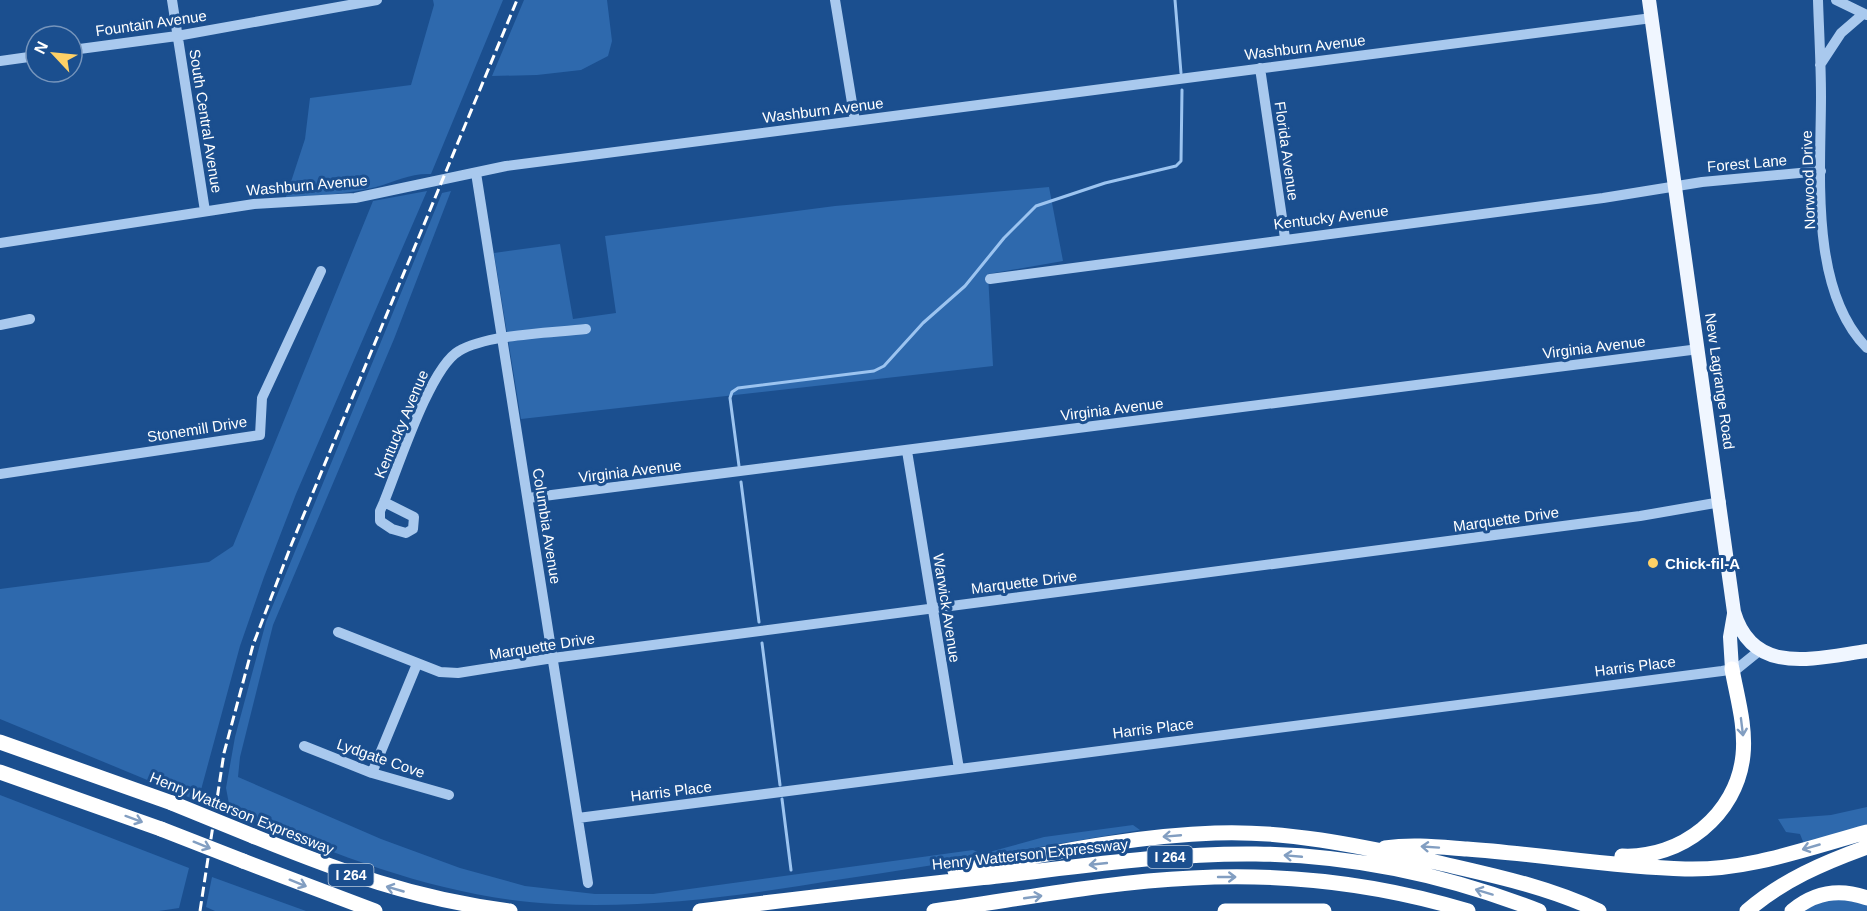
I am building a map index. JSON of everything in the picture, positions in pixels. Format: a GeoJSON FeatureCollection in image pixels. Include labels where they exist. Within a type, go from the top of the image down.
{"type":"FeatureCollection","features":[{"type":"Feature","properties":{"kind":"highway"},"geometry":{"type":"LineString","coordinates":[[1563,857],[1656,853],[1687,840],[1713,819],[1735,787],[1743,754],[1742,724],[1732,669]]}},
{"type":"Feature","properties":{"kind":"highway"},"geometry":{"type":"LineString","coordinates":[[0,732],[104,779]]}},
{"type":"Feature","properties":{"kind":"highway","name":"Henry Watterson Expressway"},"geometry":{"type":"LineString","coordinates":[[0,742],[172,803],[381,885],[452,902],[510,911]]}},
{"type":"Feature","properties":{"kind":"highway","name":"I 264"},"geometry":{"type":"LineString","coordinates":[[0,772],[161,829],[375,911]]}},
{"type":"Feature","properties":{"kind":"highway"},"geometry":{"type":"LineString","coordinates":[[0,779],[96,806]]}},
{"type":"Feature","properties":{"kind":"highway"},"geometry":{"type":"LineString","coordinates":[[795,899],[1106,844],[1181,835],[1250,832],[1376,849],[1543,887],[1599,911]]}},
{"type":"Feature","properties":{"kind":"highway"},"geometry":{"type":"LineString","coordinates":[[1376,849],[1406,845],[1563,857],[1653,867],[1705,869],[1770,859],[1867,832]]}},
{"type":"Feature","properties":{"kind":"highway"},"geometry":{"type":"LineString","coordinates":[[1747,911],[1773,891],[1804,872],[1867,847]]}},
{"type":"Feature","properties":{"kind":"highway","name":"Henry Watterson Expressway"},"geometry":{"type":"LineString","coordinates":[[700,911],[1153,858],[1257,854],[1341,861],[1401,870],[1467,886],[1539,911]]}},
{"type":"Feature","properties":{"kind":"highway","name":"I 264"},"geometry":{"type":"LineString","coordinates":[[934,911],[1122,884],[1235,877],[1342,884],[1418,897],[1468,911]]}},
{"type":"Feature","properties":{"kind":"highway"},"geometry":{"type":"LineString","coordinates":[[1792,911],[1814,896],[1823,894],[1849,893],[1867,898]]}},
{"type":"Feature","properties":{"kind":"highway"},"geometry":{"type":"LineString","coordinates":[[1225,911],[1324,911]]}},
{"type":"Feature","properties":{"kind":"main road","name":"New Lagrange Road"},"geometry":{"type":"LineString","coordinates":[[1649,0],[1721,502],[1734,612],[1740,631],[1759,651]]}},
{"type":"Feature","properties":{"kind":"main road"},"geometry":{"type":"LineString","coordinates":[[1732,669],[1730,637],[1734,612]]}},
{"type":"Feature","properties":{"kind":"main road"},"geometry":{"type":"LineString","coordinates":[[1759,651],[1791,659],[1867,651]]}},
{"type":"Feature","properties":{"kind":"street","name":"South Central Avenue"},"geometry":{"type":"LineString","coordinates":[[172,0],[205,211]]}},
{"type":"Feature","properties":{"kind":"street","name":"Fountain Avenue"},"geometry":{"type":"LineString","coordinates":[[84,48],[177,36],[376,0]]}},
{"type":"Feature","properties":{"kind":"street"},"geometry":{"type":"LineString","coordinates":[[835,0],[855,122]]}},
{"type":"Feature","properties":{"kind":"street","name":"Norwood Drive"},"geometry":{"type":"LineString","coordinates":[[1818,0],[1821,171],[1831,280],[1842,313],[1853,332],[1867,348]]}},
{"type":"Feature","properties":{"kind":"street"},"geometry":{"type":"LineString","coordinates":[[1820,65],[1841,33],[1865,14],[1836,0]]}},
{"type":"Feature","properties":{"kind":"street","name":"Washburn Avenue"},"geometry":{"type":"LineString","coordinates":[[0,243],[254,204],[348,200],[506,166],[1652,18]]}},
{"type":"Feature","properties":{"kind":"street"},"geometry":{"type":"LineString","coordinates":[[0,61],[24,58]]}},
{"type":"Feature","properties":{"kind":"street","name":"Florida Avenue"},"geometry":{"type":"LineString","coordinates":[[1260,68],[1285,238]]}},
{"type":"Feature","properties":{"kind":"street","name":"Forest Lane"},"geometry":{"type":"LineString","coordinates":[[1676,187],[1821,171]]}},
{"type":"Feature","properties":{"kind":"street","name":"Columbia Avenue"},"geometry":{"type":"LineString","coordinates":[[476,172],[588,883]]}},
{"type":"Feature","properties":{"kind":"street","name":"Kentucky Avenue"},"geometry":{"type":"LineString","coordinates":[[990,279],[1676,187]]}},
{"type":"Feature","properties":{"kind":"street","name":"Stonemill Drive"},"geometry":{"type":"LineString","coordinates":[[0,474],[260,435],[262,398],[321,271]]}},
{"type":"Feature","properties":{"kind":"street"},"geometry":{"type":"LineString","coordinates":[[0,325],[30,319]]}},
{"type":"Feature","properties":{"kind":"street","name":"Kentucky Avenue"},"geometry":{"type":"LineString","coordinates":[[384,502],[430,390],[446,361],[465,347],[502,339],[586,329]]}},
{"type":"Feature","properties":{"kind":"street","name":"Virginia Avenue"},"geometry":{"type":"LineString","coordinates":[[528,498],[1699,349]]}},
{"type":"Feature","properties":{"kind":"street","name":"Warwick Avenue"},"geometry":{"type":"LineString","coordinates":[[907,451],[959,769]]}},
{"type":"Feature","properties":{"kind":"street","name":"Marquette Drive"},"geometry":{"type":"LineString","coordinates":[[338,632],[417,664],[440,672],[458,674],[553,658],[1640,516],[1721,502]]}},
{"type":"Feature","properties":{"kind":"street","name":"Harris Place"},"geometry":{"type":"LineString","coordinates":[[579,818],[1732,669],[1738,668],[1759,651]]}},
{"type":"Feature","properties":{"kind":"street"},"geometry":{"type":"LineString","coordinates":[[372,773],[417,664]]}},
{"type":"Feature","properties":{"kind":"street","name":"Lydgate Cove"},"geometry":{"type":"LineString","coordinates":[[304,746],[372,773],[449,795]]}},
{"type":"Feature","properties":{"kind":"shaded area"},"geometry":{"type":"Polygon","coordinates":[[[433,0],[503,0],[431,174],[410,176],[376,187],[354,191],[286,197],[305,139],[310,98],[411,85],[434,5],[433,0]]]}},
{"type":"Feature","properties":{"kind":"shaded area"},"geometry":{"type":"Polygon","coordinates":[[[524,0],[607,0],[612,41],[608,56],[581,70],[537,75],[492,76],[524,0]]]}},
{"type":"Feature","properties":{"kind":"shaded area"},"geometry":{"type":"Polygon","coordinates":[[[1049,187],[1063,261],[988,274],[993,366],[521,419],[494,253],[560,244],[573,319],[616,313],[605,236],[835,206],[1049,187]]]}},
{"type":"Feature","properties":{"kind":"shaded area"},"geometry":{"type":"Polygon","coordinates":[[[427,191],[296,494],[264,577],[240,646],[198,801],[0,719],[0,589],[209,562],[233,546],[373,201],[427,191]]]}},
{"type":"Feature","properties":{"kind":"shaded area"},"geometry":{"type":"Polygon","coordinates":[[[451,191],[394,339],[273,625],[240,757],[238,777],[381,839],[460,868],[525,886],[595,894],[653,894],[973,850],[982,854],[1044,837],[1133,825],[1140,830],[767,891],[661,903],[591,905],[513,900],[430,883],[349,858],[230,809],[226,788],[235,737],[266,622],[442,193],[451,191]]]}},
{"type":"Feature","properties":{"kind":"shaded area"},"geometry":{"type":"Polygon","coordinates":[[[0,795],[189,868],[179,908],[159,911],[0,911],[0,795]]]}},
{"type":"Feature","properties":{"kind":"shaded area"},"geometry":{"type":"Polygon","coordinates":[[[1867,807],[1867,829],[1804,844],[1800,834],[1786,832],[1778,819],[1831,815],[1867,807]]]}},
{"type":"Feature","properties":{"kind":"shaded area"},"geometry":{"type":"Polygon","coordinates":[[[212,877],[306,911],[215,911],[206,907],[212,877]]]}},
{"type":"Feature","properties":{"kind":"shaded area"},"geometry":{"type":"Polygon","coordinates":[[[1843,899],[1867,905],[1867,911],[1802,911],[1819,902],[1843,899]]]}},
{"type":"Feature","properties":{"kind":"waterway"},"geometry":{"type":"LineString","coordinates":[[1175,0],[1181,73]]}},
{"type":"Feature","properties":{"kind":"waterway"},"geometry":{"type":"LineString","coordinates":[[739,466],[730,398],[732,392],[738,388],[874,371],[884,366],[923,323],[965,286],[1004,238],[1036,206],[1105,183],[1176,166],[1181,161],[1182,90]]}},
{"type":"Feature","properties":{"kind":"waterway"},"geometry":{"type":"LineString","coordinates":[[741,482],[759,622]]}},
{"type":"Feature","properties":{"kind":"waterway"},"geometry":{"type":"LineString","coordinates":[[762,643],[780,785]]}},
{"type":"Feature","properties":{"kind":"waterway"},"geometry":{"type":"LineString","coordinates":[[782,799],[791,870]]}},
{"type":"Feature","properties":{"kind":"railway"},"geometry":{"type":"LineString","coordinates":[[200,911],[224,753],[253,645],[292,543],[517,0]]}},
{"type":"Feature","properties":{"kind":"place","name":"Chick-fil-A"},"geometry":{"type":"Point","coordinates":[1653,563]}}]}
